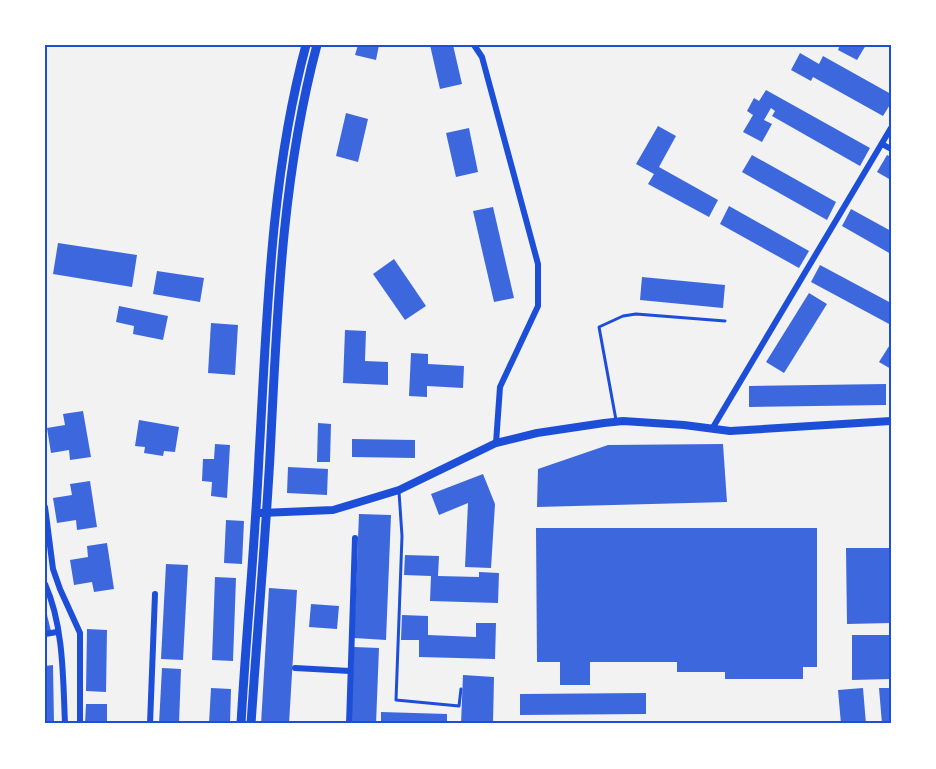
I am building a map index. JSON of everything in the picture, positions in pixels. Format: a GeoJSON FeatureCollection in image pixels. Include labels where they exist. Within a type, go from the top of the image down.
{"type":"FeatureCollection","features":[{"type":"Feature","properties":{"kind":"main road"},"geometry":{"type":"LineString","coordinates":[[241,724],[256,513],[268,285],[282,164],[306,45]]}},
{"type":"Feature","properties":{"kind":"main road"},"geometry":{"type":"LineString","coordinates":[[251,724],[258,666],[279,285],[293,165],[310,69],[317,45]]}},
{"type":"Feature","properties":{"kind":"street"},"geometry":{"type":"LineString","coordinates":[[474,45],[482,57],[538,264],[538,306],[500,387],[496,443]]}},
{"type":"Feature","properties":{"kind":"street"},"geometry":{"type":"LineString","coordinates":[[712,429],[891,128]]}},
{"type":"Feature","properties":{"kind":"street"},"geometry":{"type":"LineString","coordinates":[[882,144],[891,149]]}},
{"type":"Feature","properties":{"kind":"street"},"geometry":{"type":"LineString","coordinates":[[256,513],[333,510],[399,490],[496,443],[537,433],[616,422],[684,425],[730,431],[891,421]]}},
{"type":"Feature","properties":{"kind":"street"},"geometry":{"type":"LineString","coordinates":[[45,507],[54,568],[60,589],[80,633],[80,724]]}},
{"type":"Feature","properties":{"kind":"street"},"geometry":{"type":"LineString","coordinates":[[349,724],[355,538]]}},
{"type":"Feature","properties":{"kind":"street"},"geometry":{"type":"LineString","coordinates":[[45,584],[63,653],[65,724]]}},
{"type":"Feature","properties":{"kind":"street"},"geometry":{"type":"LineString","coordinates":[[150,724],[155,594]]}},
{"type":"Feature","properties":{"kind":"street"},"geometry":{"type":"LineString","coordinates":[[45,634],[57,632]]}},
{"type":"Feature","properties":{"kind":"street"},"geometry":{"type":"LineString","coordinates":[[295,668],[350,671]]}},
{"type":"Feature","properties":{"kind":"lane"},"geometry":{"type":"LineString","coordinates":[[616,422],[599,327],[623,316],[636,314],[725,321]]}},
{"type":"Feature","properties":{"kind":"lane"},"geometry":{"type":"LineString","coordinates":[[399,490],[402,536],[396,700],[459,706],[461,689]]}},
{"type":"Feature","properties":{"kind":"building"},"geometry":{"type":"Polygon","coordinates":[[[358,45],[379,45],[376,60],[355,55],[358,45]]]}},
{"type":"Feature","properties":{"kind":"building"},"geometry":{"type":"Polygon","coordinates":[[[430,45],[453,45],[462,84],[440,89],[430,45]]]}},
{"type":"Feature","properties":{"kind":"building"},"geometry":{"type":"Polygon","coordinates":[[[840,45],[866,45],[857,60],[838,50],[840,45]]]}},
{"type":"Feature","properties":{"kind":"building"},"geometry":{"type":"Polygon","coordinates":[[[800,53],[819,64],[823,56],[891,94],[891,103],[883,116],[813,77],[811,81],[791,70],[800,53]]]}},
{"type":"Feature","properties":{"kind":"building"},"geometry":{"type":"Polygon","coordinates":[[[766,90],[870,148],[860,166],[772,116],[775,111],[771,108],[764,120],[772,124],[762,142],[743,132],[753,115],[747,111],[754,98],[759,101],[766,90]]]}},
{"type":"Feature","properties":{"kind":"building"},"geometry":{"type":"Polygon","coordinates":[[[346,113],[368,119],[358,162],[336,156],[346,113]]]}},
{"type":"Feature","properties":{"kind":"building"},"geometry":{"type":"Polygon","coordinates":[[[658,126],[676,136],[659,167],[718,200],[709,217],[648,184],[654,174],[636,164],[658,126]]]}},
{"type":"Feature","properties":{"kind":"building"},"geometry":{"type":"Polygon","coordinates":[[[469,128],[478,172],[456,177],[446,133],[469,128]]]}},
{"type":"Feature","properties":{"kind":"building"},"geometry":{"type":"Polygon","coordinates":[[[752,155],[836,202],[827,220],[742,172],[752,155]]]}},
{"type":"Feature","properties":{"kind":"building"},"geometry":{"type":"Polygon","coordinates":[[[887,155],[891,157],[891,180],[877,172],[887,155]]]}},
{"type":"Feature","properties":{"kind":"building"},"geometry":{"type":"Polygon","coordinates":[[[729,206],[809,251],[799,268],[720,224],[729,206]]]}},
{"type":"Feature","properties":{"kind":"building"},"geometry":{"type":"Polygon","coordinates":[[[493,207],[514,298],[494,302],[473,211],[493,207]]]}},
{"type":"Feature","properties":{"kind":"building"},"geometry":{"type":"Polygon","coordinates":[[[851,209],[891,231],[891,254],[842,226],[851,209]]]}},
{"type":"Feature","properties":{"kind":"building"},"geometry":{"type":"Polygon","coordinates":[[[58,243],[137,255],[132,287],[53,274],[58,243]]]}},
{"type":"Feature","properties":{"kind":"building"},"geometry":{"type":"Polygon","coordinates":[[[394,259],[426,306],[405,320],[373,274],[394,259]]]}},
{"type":"Feature","properties":{"kind":"building"},"geometry":{"type":"Polygon","coordinates":[[[820,265],[891,303],[891,325],[811,282],[820,265]]]}},
{"type":"Feature","properties":{"kind":"building"},"geometry":{"type":"Polygon","coordinates":[[[157,271],[204,278],[200,302],[153,294],[157,271]]]}},
{"type":"Feature","properties":{"kind":"building"},"geometry":{"type":"Polygon","coordinates":[[[642,277],[725,285],[723,308],[640,300],[642,277]]]}},
{"type":"Feature","properties":{"kind":"building"},"geometry":{"type":"Polygon","coordinates":[[[809,293],[827,304],[784,373],[766,362],[809,293]]]}},
{"type":"Feature","properties":{"kind":"building"},"geometry":{"type":"Polygon","coordinates":[[[119,306],[168,316],[163,340],[133,334],[134,326],[116,322],[119,306]]]}},
{"type":"Feature","properties":{"kind":"building"},"geometry":{"type":"Polygon","coordinates":[[[211,323],[238,325],[235,375],[208,373],[211,323]]]}},
{"type":"Feature","properties":{"kind":"building"},"geometry":{"type":"Polygon","coordinates":[[[345,330],[366,331],[365,361],[388,362],[388,385],[343,383],[345,330]]]}},
{"type":"Feature","properties":{"kind":"building"},"geometry":{"type":"Polygon","coordinates":[[[891,343],[891,369],[879,362],[891,343]]]}},
{"type":"Feature","properties":{"kind":"building"},"geometry":{"type":"Polygon","coordinates":[[[411,353],[428,354],[428,364],[464,366],[463,388],[427,386],[427,397],[409,396],[411,353]]]}},
{"type":"Feature","properties":{"kind":"building"},"geometry":{"type":"Polygon","coordinates":[[[886,384],[886,405],[749,407],[749,386],[886,384]]]}},
{"type":"Feature","properties":{"kind":"building"},"geometry":{"type":"Polygon","coordinates":[[[83,411],[91,457],[70,460],[69,450],[51,453],[47,428],[65,425],[63,414],[83,411]]]}},
{"type":"Feature","properties":{"kind":"building"},"geometry":{"type":"Polygon","coordinates":[[[139,420],[179,427],[175,452],[164,451],[163,456],[144,453],[145,447],[135,446],[139,420]]]}},
{"type":"Feature","properties":{"kind":"building"},"geometry":{"type":"Polygon","coordinates":[[[318,423],[331,424],[330,462],[317,462],[318,423]]]}},
{"type":"Feature","properties":{"kind":"building"},"geometry":{"type":"Polygon","coordinates":[[[352,439],[415,440],[415,458],[352,457],[352,439]]]}},
{"type":"Feature","properties":{"kind":"building"},"geometry":{"type":"Polygon","coordinates":[[[215,444],[230,445],[227,498],[211,496],[212,482],[202,481],[203,459],[214,459],[215,444]]]}},
{"type":"Feature","properties":{"kind":"building"},"geometry":{"type":"Polygon","coordinates":[[[723,444],[727,502],[537,507],[538,469],[608,445],[723,444]]]}},
{"type":"Feature","properties":{"kind":"building"},"geometry":{"type":"Polygon","coordinates":[[[288,467],[328,469],[327,495],[287,493],[288,467]]]}},
{"type":"Feature","properties":{"kind":"building"},"geometry":{"type":"Polygon","coordinates":[[[483,474],[495,504],[491,568],[465,567],[468,503],[439,515],[431,494],[483,474]]]}},
{"type":"Feature","properties":{"kind":"building"},"geometry":{"type":"Polygon","coordinates":[[[90,481],[97,527],[77,530],[76,520],[57,523],[53,498],[72,495],[70,484],[90,481]]]}},
{"type":"Feature","properties":{"kind":"building"},"geometry":{"type":"Polygon","coordinates":[[[359,514],[391,515],[386,640],[354,638],[359,514]]]}},
{"type":"Feature","properties":{"kind":"building"},"geometry":{"type":"Polygon","coordinates":[[[226,520],[244,521],[242,564],[224,563],[226,520]]]}},
{"type":"Feature","properties":{"kind":"building"},"geometry":{"type":"Polygon","coordinates":[[[536,528],[817,528],[817,667],[803,667],[803,679],[725,679],[725,672],[677,672],[677,662],[590,662],[590,685],[560,685],[560,662],[537,662],[536,528]]]}},
{"type":"Feature","properties":{"kind":"building"},"geometry":{"type":"Polygon","coordinates":[[[107,543],[114,589],[94,592],[92,582],[74,585],[70,560],[88,557],[87,546],[107,543]]]}},
{"type":"Feature","properties":{"kind":"building"},"geometry":{"type":"Polygon","coordinates":[[[846,548],[891,548],[891,623],[847,624],[846,548]]]}},
{"type":"Feature","properties":{"kind":"building"},"geometry":{"type":"Polygon","coordinates":[[[405,555],[439,556],[438,576],[479,577],[479,572],[499,573],[498,603],[430,601],[431,576],[404,575],[405,555]]]}},
{"type":"Feature","properties":{"kind":"building"},"geometry":{"type":"Polygon","coordinates":[[[166,564],[188,565],[183,660],[161,659],[166,564]]]}},
{"type":"Feature","properties":{"kind":"building"},"geometry":{"type":"Polygon","coordinates":[[[215,577],[236,578],[233,661],[212,660],[215,577]]]}},
{"type":"Feature","properties":{"kind":"building"},"geometry":{"type":"Polygon","coordinates":[[[269,588],[297,590],[289,724],[261,724],[269,588]]]}},
{"type":"Feature","properties":{"kind":"building"},"geometry":{"type":"Polygon","coordinates":[[[311,604],[339,606],[337,629],[309,627],[311,604]]]}},
{"type":"Feature","properties":{"kind":"building"},"geometry":{"type":"Polygon","coordinates":[[[45,607],[51,631],[45,632],[45,607]]]}},
{"type":"Feature","properties":{"kind":"building"},"geometry":{"type":"Polygon","coordinates":[[[402,615],[428,616],[428,635],[476,637],[476,623],[496,623],[495,659],[419,657],[419,640],[401,640],[402,615]]]}},
{"type":"Feature","properties":{"kind":"building"},"geometry":{"type":"Polygon","coordinates":[[[87,629],[107,630],[106,692],[86,691],[87,629]]]}},
{"type":"Feature","properties":{"kind":"building"},"geometry":{"type":"Polygon","coordinates":[[[852,635],[891,635],[891,679],[852,680],[852,635]]]}},
{"type":"Feature","properties":{"kind":"building"},"geometry":{"type":"Polygon","coordinates":[[[354,647],[379,648],[376,724],[351,724],[354,647]]]}},
{"type":"Feature","properties":{"kind":"building"},"geometry":{"type":"Polygon","coordinates":[[[53,665],[54,724],[45,724],[45,666],[53,665]]]}},
{"type":"Feature","properties":{"kind":"building"},"geometry":{"type":"Polygon","coordinates":[[[162,668],[181,669],[179,724],[159,724],[162,668]]]}},
{"type":"Feature","properties":{"kind":"building"},"geometry":{"type":"Polygon","coordinates":[[[463,675],[494,677],[493,724],[461,724],[463,675]]]}},
{"type":"Feature","properties":{"kind":"building"},"geometry":{"type":"Polygon","coordinates":[[[211,688],[231,689],[230,724],[209,724],[211,688]]]}},
{"type":"Feature","properties":{"kind":"building"},"geometry":{"type":"Polygon","coordinates":[[[863,688],[866,724],[841,724],[838,690],[863,688]]]}},
{"type":"Feature","properties":{"kind":"building"},"geometry":{"type":"Polygon","coordinates":[[[879,688],[891,688],[891,724],[882,724],[879,688]]]}},
{"type":"Feature","properties":{"kind":"building"},"geometry":{"type":"Polygon","coordinates":[[[646,693],[646,714],[520,715],[520,694],[646,693]]]}},
{"type":"Feature","properties":{"kind":"building"},"geometry":{"type":"Polygon","coordinates":[[[86,704],[107,704],[107,724],[85,724],[86,704]]]}},
{"type":"Feature","properties":{"kind":"building"},"geometry":{"type":"Polygon","coordinates":[[[381,712],[447,714],[447,724],[381,724],[381,712]]]}}]}
